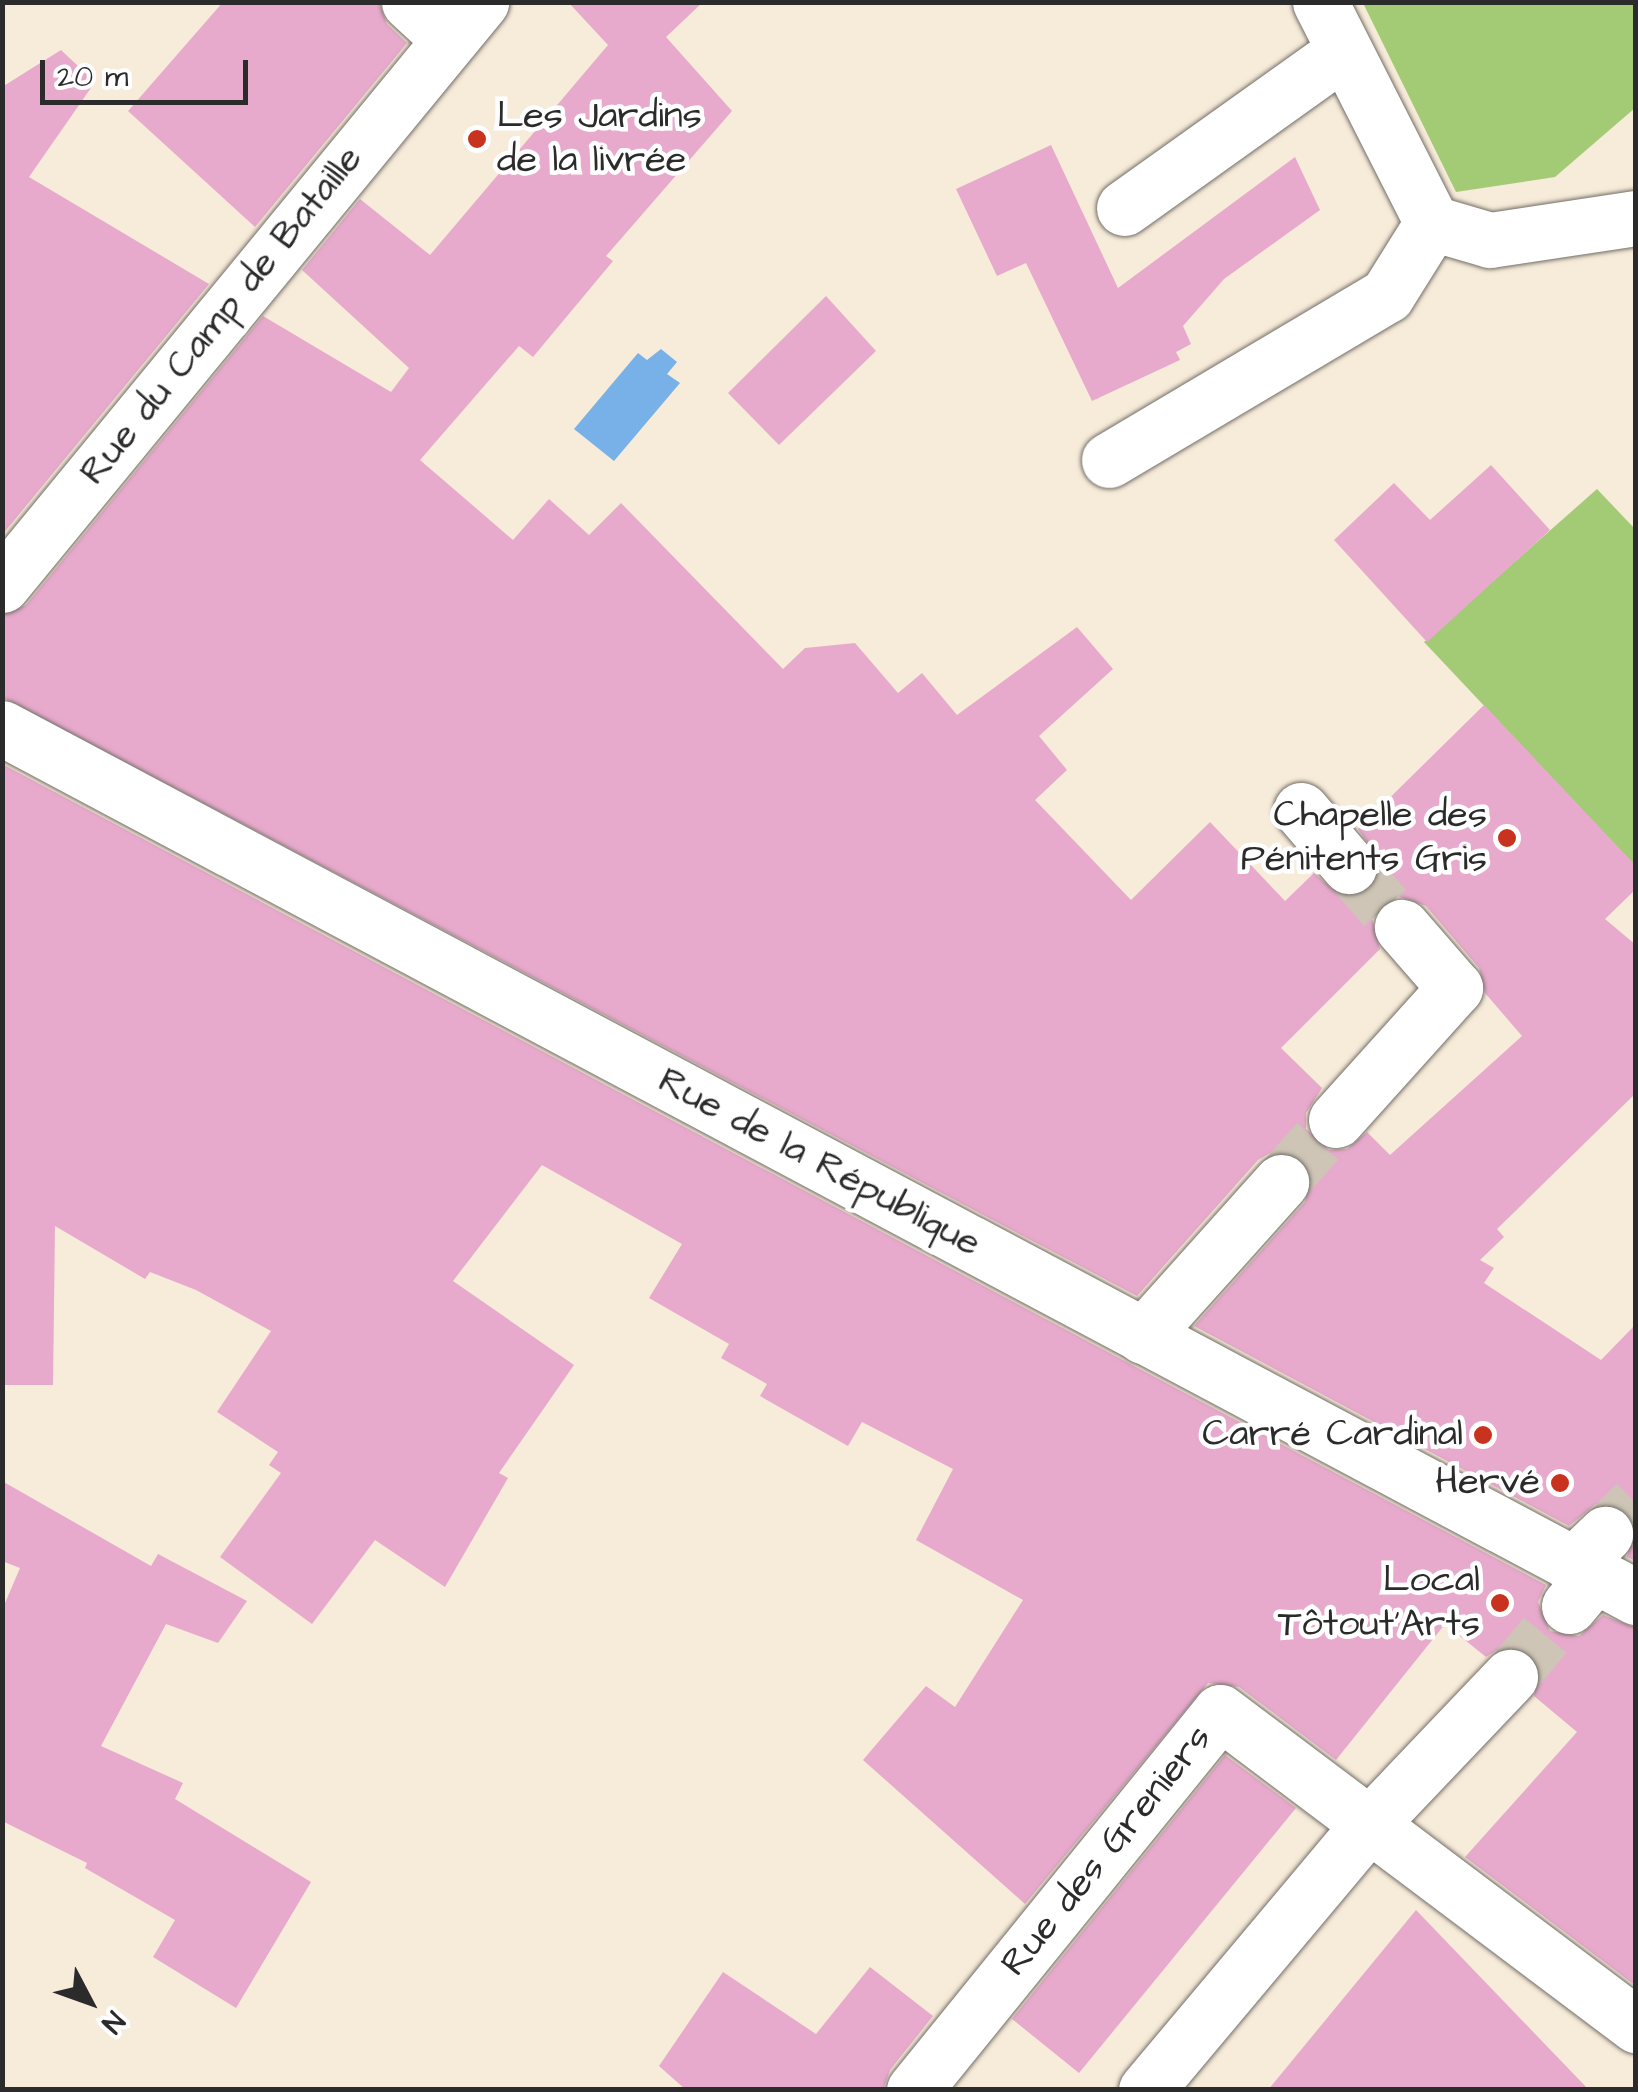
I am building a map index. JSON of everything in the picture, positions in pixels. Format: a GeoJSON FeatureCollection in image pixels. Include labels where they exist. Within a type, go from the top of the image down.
{"type":"FeatureCollection","features":[{"type":"Feature","properties":{"kind":"street"},"geometry":{"type":"LineString","coordinates":[[409,2],[465,20]]}},
{"type":"Feature","properties":{"kind":"street"},"geometry":{"type":"LineString","coordinates":[[1320,2],[1432,224],[1490,240],[1636,218]]}},
{"type":"Feature","properties":{"kind":"street","name":"Rue du Camp de Bataille"},"geometry":{"type":"LineString","coordinates":[[2,585],[465,20]]}},
{"type":"Feature","properties":{"kind":"street"},"geometry":{"type":"LineString","coordinates":[[1124,208],[1344,51]]}},
{"type":"Feature","properties":{"kind":"street"},"geometry":{"type":"LineString","coordinates":[[1109,460],[1387,295],[1432,224]]}},
{"type":"Feature","properties":{"kind":"street","name":"Rue de la République"},"geometry":{"type":"LineString","coordinates":[[2,728],[1636,1598]]}},
{"type":"Feature","properties":{"kind":"street"},"geometry":{"type":"LineString","coordinates":[[1301,810],[1349,866]]}},
{"type":"Feature","properties":{"kind":"street"},"geometry":{"type":"LineString","coordinates":[[1336,1120],[1455,988],[1402,926]]}},
{"type":"Feature","properties":{"kind":"street"},"geometry":{"type":"LineString","coordinates":[[1143,1336],[1280,1182]]}},
{"type":"Feature","properties":{"kind":"street"},"geometry":{"type":"LineString","coordinates":[[1146,2090],[1366,1828],[1510,1677]]}},
{"type":"Feature","properties":{"kind":"street","name":"Rue des Greniers"},"geometry":{"type":"LineString","coordinates":[[914,2090],[1220,1712],[1366,1828]]}},
{"type":"Feature","properties":{"kind":"street"},"geometry":{"type":"LineString","coordinates":[[1366,1828],[1636,2025]]}},
{"type":"Feature","properties":{"kind":"green space"},"geometry":{"type":"Polygon","coordinates":[[[1363,3],[1635,3],[1635,108],[1555,177],[1456,192],[1363,3]]]}},
{"type":"Feature","properties":{"kind":"green space"},"geometry":{"type":"Polygon","coordinates":[[[1597,489],[1635,529],[1635,866],[1424,642],[1597,489]]]}},
{"type":"Feature","properties":{"kind":"water"},"geometry":{"type":"Polygon","coordinates":[[[661,349],[677,362],[667,374],[680,383],[614,461],[574,429],[638,353],[647,360],[661,349]]]}},
{"type":"Feature","properties":{"kind":"building"},"geometry":{"type":"Polygon","coordinates":[[[223,2],[379,2],[387,24],[407,43],[255,227],[128,111],[223,2]]]}},
{"type":"Feature","properties":{"kind":"building"},"geometry":{"type":"Polygon","coordinates":[[[568,2],[703,2],[666,37],[732,111],[606,256],[613,261],[533,357],[519,346],[420,460],[513,540],[549,499],[589,535],[621,503],[783,669],[805,648],[855,643],[898,693],[922,673],[957,715],[1077,627],[1113,669],[1039,736],[1067,770],[1035,800],[1131,900],[1210,822],[1285,901],[1314,873],[1340,896],[1369,890],[1380,861],[1358,829],[1484,705],[1636,866],[1636,889],[1605,919],[1636,945],[1636,1093],[1497,1229],[1504,1237],[1480,1260],[1494,1268],[1484,1283],[1601,1360],[1636,1324],[1636,1561],[1627,1557],[1635,1525],[1614,1504],[1596,1504],[1569,1526],[1194,1326],[1305,1202],[1311,1173],[1301,1158],[1272,1152],[1258,1160],[1137,1296],[2,697],[2,615],[26,605],[263,316],[391,392],[409,368],[302,270],[360,199],[430,255],[608,45],[568,2]],[[1397,896],[1372,918],[1380,949],[1281,1048],[1322,1088],[1306,1113],[1306,1129],[1329,1150],[1347,1149],[1367,1132],[1390,1155],[1522,1036],[1485,993],[1479,968],[1426,906],[1397,896]]]}},
{"type":"Feature","properties":{"kind":"building"},"geometry":{"type":"Polygon","coordinates":[[[61,50],[95,82],[29,177],[209,284],[2,535],[2,87],[61,50]]]}},
{"type":"Feature","properties":{"kind":"building"},"geometry":{"type":"Polygon","coordinates":[[[1051,145],[1118,288],[1295,157],[1320,210],[1224,279],[1183,326],[1191,344],[1176,352],[1180,360],[1092,401],[1026,263],[997,276],[956,189],[1051,145]]]}},
{"type":"Feature","properties":{"kind":"building"},"geometry":{"type":"Polygon","coordinates":[[[826,296],[876,351],[779,445],[728,393],[826,296]]]}},
{"type":"Feature","properties":{"kind":"building"},"geometry":{"type":"Polygon","coordinates":[[[1491,465],[1550,530],[1427,642],[1334,540],[1394,483],[1430,520],[1491,465]]]}},
{"type":"Feature","properties":{"kind":"building"},"geometry":{"type":"Polygon","coordinates":[[[2,764],[1546,1585],[1538,1602],[1550,1631],[1579,1636],[1603,1615],[1636,1628],[1636,1986],[1465,1857],[1577,1732],[1534,1696],[1540,1669],[1531,1654],[1502,1647],[1486,1657],[1445,1624],[1336,1760],[1239,1687],[1208,1683],[1025,1904],[863,1760],[926,1686],[955,1707],[1023,1600],[916,1540],[953,1469],[862,1422],[848,1446],[760,1396],[767,1384],[721,1358],[729,1344],[649,1298],[682,1244],[542,1165],[453,1281],[574,1365],[499,1473],[508,1478],[445,1587],[375,1540],[312,1624],[220,1557],[281,1473],[269,1465],[278,1452],[217,1412],[271,1331],[196,1290],[150,1272],[145,1279],[55,1226],[53,1385],[2,1385],[2,764]]]}},
{"type":"Feature","properties":{"kind":"building"},"geometry":{"type":"Polygon","coordinates":[[[2,1481],[151,1566],[158,1554],[247,1601],[218,1643],[166,1624],[101,1746],[183,1783],[175,1799],[311,1882],[236,2008],[153,1957],[175,1920],[85,1868],[87,1863],[2,1821],[2,1610],[20,1568],[2,1561],[2,1481]]]}},
{"type":"Feature","properties":{"kind":"building"},"geometry":{"type":"Polygon","coordinates":[[[1225,1755],[1296,1808],[1079,2073],[1012,2019],[1225,1755]]]}},
{"type":"Feature","properties":{"kind":"building"},"geometry":{"type":"Polygon","coordinates":[[[1416,1910],[1589,2090],[1268,2090],[1416,1910]]]}},
{"type":"Feature","properties":{"kind":"building"},"geometry":{"type":"Polygon","coordinates":[[[870,1967],[933,2016],[890,2070],[883,2090],[686,2090],[659,2066],[723,1972],[816,2034],[870,1967]]]}},
{"type":"Feature","properties":{"kind":"tunnel"},"geometry":{"type":"LineString","coordinates":[[1349,866],[1402,927]]}},
{"type":"Feature","properties":{"kind":"tunnel"},"geometry":{"type":"LineString","coordinates":[[1281,1182],[1336,1120]]}},
{"type":"Feature","properties":{"kind":"tunnel"},"geometry":{"type":"LineString","coordinates":[[1605,1534],[1636,1503]]}},
{"type":"Feature","properties":{"kind":"tunnel"},"geometry":{"type":"LineString","coordinates":[[1510,1677],[1569,1606]]}},
{"type":"Feature","properties":{"kind":"place","name":"Les Jardins de la livrée"},"geometry":{"type":"Point","coordinates":[477,139]}},
{"type":"Feature","properties":{"kind":"place","name":"Chapelle des Pénitents Gris"},"geometry":{"type":"Point","coordinates":[1507,838]}},
{"type":"Feature","properties":{"kind":"place","name":"Carré Cardinal"},"geometry":{"type":"Point","coordinates":[1483,1435]}},
{"type":"Feature","properties":{"kind":"place","name":"Hervé"},"geometry":{"type":"Point","coordinates":[1560,1483]}},
{"type":"Feature","properties":{"kind":"place","name":"Local Tôtout'Arts"},"geometry":{"type":"Point","coordinates":[1500,1603]}}]}
